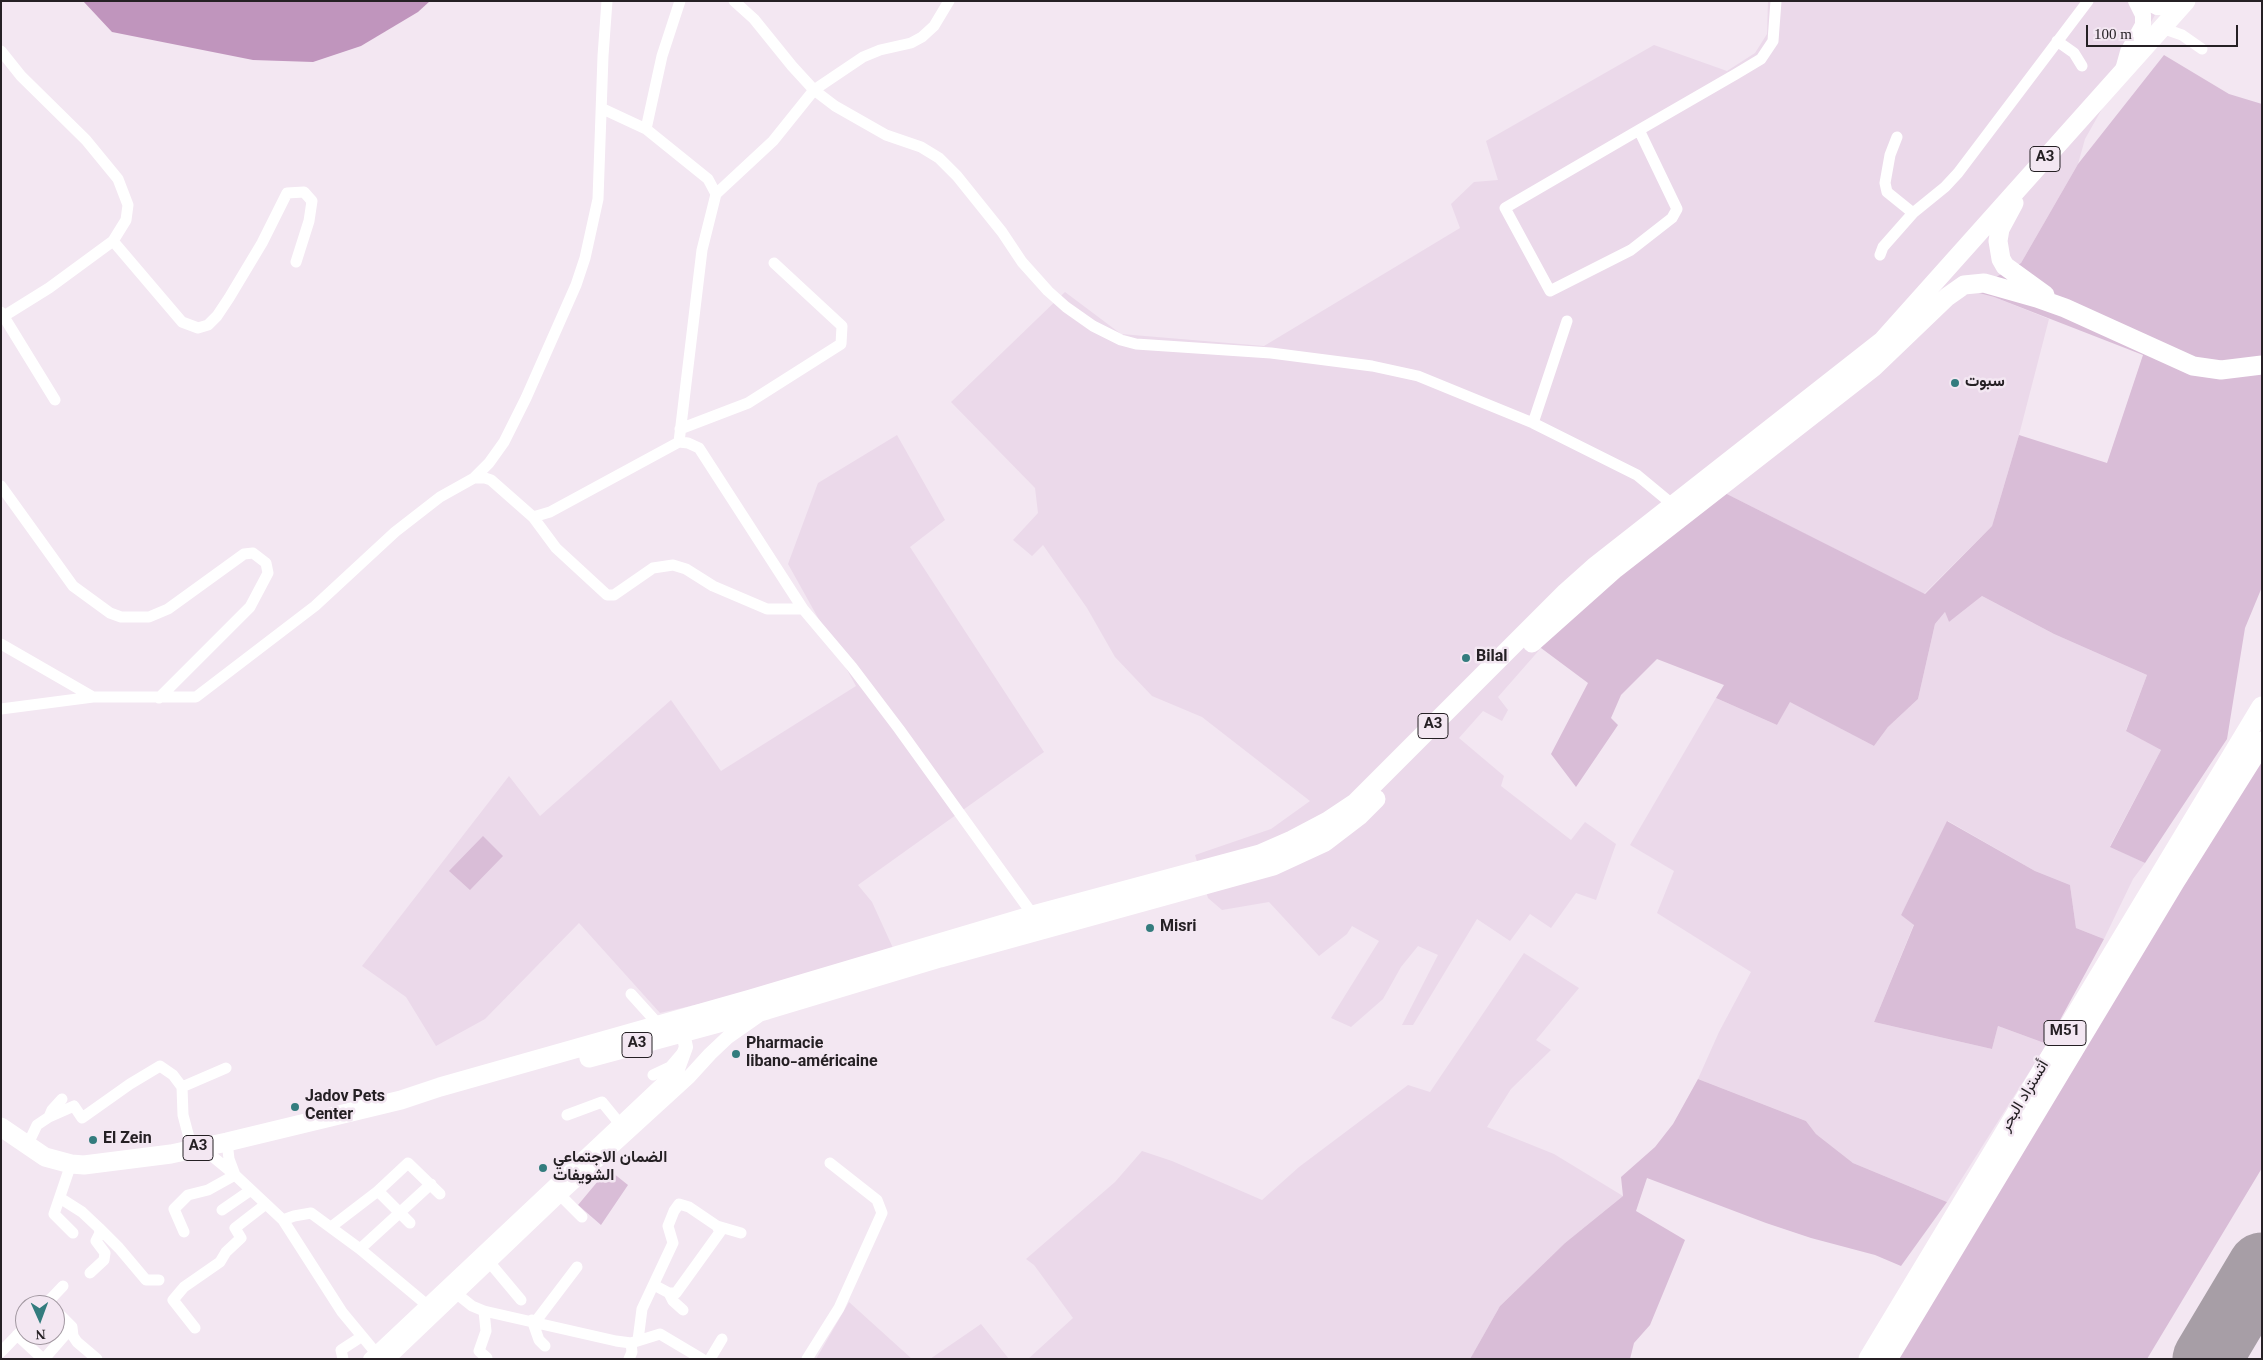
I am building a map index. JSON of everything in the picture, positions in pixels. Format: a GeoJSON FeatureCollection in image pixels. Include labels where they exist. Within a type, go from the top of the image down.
{"type":"FeatureCollection","features":[{"type":"Feature","properties":{"kind":"highway","name":"A3"},"geometry":{"type":"LineString","coordinates":[[1,1127],[45,1156],[71,1164],[100,1165],[227,1142],[401,1100],[440,1086],[659,1025],[1033,915],[1260,854],[1292,840],[1339,814],[1367,792],[1566,592],[1672,504],[1871,351],[1894,329],[2183,4]]}},
{"type":"Feature","properties":{"kind":"highway"},"geometry":{"type":"LineString","coordinates":[[2027,180],[2000,229],[1998,240],[2001,259],[2005,266],[2015,274],[2065,308]]}},
{"type":"Feature","properties":{"kind":"highway","name":"A3"},"geometry":{"type":"LineString","coordinates":[[401,1100],[439,1096],[685,1040],[767,1010],[940,958],[1273,866],[1310,850],[1325,842],[1359,816],[1477,696],[1570,607],[1636,552],[1874,367],[1954,291],[1964,285],[1984,282],[2065,308],[2193,366],[2221,370],[2262,365]]}},
{"type":"Feature","properties":{"kind":"highway","name":"أتستراد البحر"},"geometry":{"type":"LineString","coordinates":[[1868,1359],[2262,707]]}},
{"type":"Feature","properties":{"kind":"highway","name":"أتستراد البحر"},"geometry":{"type":"LineString","coordinates":[[1887,1359],[2262,742]]}},
{"type":"Feature","properties":{"kind":"main road"},"geometry":{"type":"LineString","coordinates":[[2123,70],[2128,52],[2143,25],[2144,15],[2136,1]]}},
{"type":"Feature","properties":{"kind":"main road"},"geometry":{"type":"LineString","coordinates":[[2146,1],[2157,7],[2183,4]]}},
{"type":"Feature","properties":{"kind":"street"},"geometry":{"type":"LineString","coordinates":[[1,709],[93,697],[196,697],[315,606],[395,532],[440,497],[474,478],[489,463],[504,442],[526,398],[582,267],[598,199],[603,109],[602,56],[608,1]]}},
{"type":"Feature","properties":{"kind":"street"},"geometry":{"type":"LineString","coordinates":[[646,129],[662,56],[680,1]]}},
{"type":"Feature","properties":{"kind":"street"},"geometry":{"type":"LineString","coordinates":[[734,1],[754,19],[814,90],[860,122],[886,135],[921,147],[939,158],[957,176],[1002,232],[1022,262],[1048,291],[1066,307],[1093,326],[1120,340],[1136,344],[1271,354],[1372,366],[1441,384],[1533,423],[1637,475],[1672,504]]}},
{"type":"Feature","properties":{"kind":"street"},"geometry":{"type":"LineString","coordinates":[[679,442],[702,250],[716,194],[773,141],[814,90],[836,73],[863,57],[880,50],[911,43],[922,37],[934,26],[949,1]]}},
{"type":"Feature","properties":{"kind":"street"},"geometry":{"type":"LineString","coordinates":[[1640,130],[1677,209],[1672,218],[1631,250],[1550,291],[1505,208],[1762,59],[1773,41],[1776,1]]}},
{"type":"Feature","properties":{"kind":"street"},"geometry":{"type":"LineString","coordinates":[[1880,255],[1884,247],[1913,213],[1958,173],[2088,1]]}},
{"type":"Feature","properties":{"kind":"street"},"geometry":{"type":"LineString","coordinates":[[2162,28],[2182,35],[2202,49]]}},
{"type":"Feature","properties":{"kind":"street"},"geometry":{"type":"LineString","coordinates":[[2057,41],[2074,52],[2082,66]]}},
{"type":"Feature","properties":{"kind":"street"},"geometry":{"type":"LineString","coordinates":[[1,51],[21,76],[86,140],[118,179],[128,205],[126,220],[113,241],[49,288],[2,314],[55,400]]}},
{"type":"Feature","properties":{"kind":"street"},"geometry":{"type":"LineString","coordinates":[[603,109],[646,129],[708,179],[716,194]]}},
{"type":"Feature","properties":{"kind":"street"},"geometry":{"type":"LineString","coordinates":[[1897,137],[1890,155],[1885,183],[1887,192],[1913,213]]}},
{"type":"Feature","properties":{"kind":"street"},"geometry":{"type":"LineString","coordinates":[[113,241],[182,322],[198,328],[208,325],[225,304],[262,243],[286,193],[304,192],[312,201],[309,221],[296,262]]}},
{"type":"Feature","properties":{"kind":"street"},"geometry":{"type":"LineString","coordinates":[[680,429],[748,402],[841,344],[842,326],[774,263]]}},
{"type":"Feature","properties":{"kind":"street"},"geometry":{"type":"LineString","coordinates":[[1533,423],[1567,321]]}},
{"type":"Feature","properties":{"kind":"street"},"geometry":{"type":"LineString","coordinates":[[533,517],[550,512],[679,442],[688,443],[699,448],[803,609],[852,667],[899,729],[1033,915]]}},
{"type":"Feature","properties":{"kind":"street"},"geometry":{"type":"LineString","coordinates":[[489,463],[496,484]]}},
{"type":"Feature","properties":{"kind":"street"},"geometry":{"type":"LineString","coordinates":[[474,478],[487,478],[496,484],[533,517],[556,548],[607,595],[614,595],[653,568],[673,565],[686,569],[713,586],[760,606],[774,610],[803,609]]}},
{"type":"Feature","properties":{"kind":"street"},"geometry":{"type":"LineString","coordinates":[[1,486],[73,586],[110,613],[149,618],[168,609],[244,554],[253,553],[266,563],[268,573],[250,607],[159,698]]}},
{"type":"Feature","properties":{"kind":"street"},"geometry":{"type":"LineString","coordinates":[[1,644],[93,697]]}},
{"type":"Feature","properties":{"kind":"street"},"geometry":{"type":"LineString","coordinates":[[632,994],[659,1025]]}},
{"type":"Feature","properties":{"kind":"street"},"geometry":{"type":"LineString","coordinates":[[379,1358],[457,1294],[560,1195],[689,1077],[728,1037],[767,1010]]}},
{"type":"Feature","properties":{"kind":"street"},"geometry":{"type":"LineString","coordinates":[[653,1075],[670,1067],[685,1040]]}},
{"type":"Feature","properties":{"kind":"street"},"geometry":{"type":"LineString","coordinates":[[379,1358],[427,1305],[678,1069],[685,1040]]}},
{"type":"Feature","properties":{"kind":"street"},"geometry":{"type":"LineString","coordinates":[[28,1146],[37,1125],[49,1117],[74,1106],[82,1118],[130,1084],[160,1066],[173,1075],[182,1087],[183,1115],[196,1148],[235,1175],[283,1220],[308,1262],[361,1337],[379,1358]]}},
{"type":"Feature","properties":{"kind":"street"},"geometry":{"type":"LineString","coordinates":[[182,1087],[226,1068]]}},
{"type":"Feature","properties":{"kind":"street"},"geometry":{"type":"LineString","coordinates":[[49,1117],[62,1098]]}},
{"type":"Feature","properties":{"kind":"street"},"geometry":{"type":"LineString","coordinates":[[568,1115],[602,1102],[620,1124]]}},
{"type":"Feature","properties":{"kind":"street"},"geometry":{"type":"LineString","coordinates":[[227,1142],[228,1159],[235,1175]]}},
{"type":"Feature","properties":{"kind":"street"},"geometry":{"type":"LineString","coordinates":[[331,1227],[378,1191],[408,1163],[440,1194]]}},
{"type":"Feature","properties":{"kind":"street"},"geometry":{"type":"LineString","coordinates":[[808,1359],[839,1308],[882,1213],[877,1200],[830,1163]]}},
{"type":"Feature","properties":{"kind":"street"},"geometry":{"type":"LineString","coordinates":[[71,1164],[54,1214],[73,1232]]}},
{"type":"Feature","properties":{"kind":"street"},"geometry":{"type":"LineString","coordinates":[[184,1232],[174,1209],[188,1195],[208,1190],[235,1175]]}},
{"type":"Feature","properties":{"kind":"street"},"geometry":{"type":"LineString","coordinates":[[360,1249],[398,1212],[431,1184]]}},
{"type":"Feature","properties":{"kind":"street"},"geometry":{"type":"LineString","coordinates":[[222,1210],[251,1190]]}},
{"type":"Feature","properties":{"kind":"street"},"geometry":{"type":"LineString","coordinates":[[378,1191],[410,1223]]}},
{"type":"Feature","properties":{"kind":"street"},"geometry":{"type":"LineString","coordinates":[[560,1195],[582,1217]]}},
{"type":"Feature","properties":{"kind":"street"},"geometry":{"type":"LineString","coordinates":[[60,1198],[87,1216],[119,1248],[146,1280],[160,1280]]}},
{"type":"Feature","properties":{"kind":"street"},"geometry":{"type":"LineString","coordinates":[[195,1328],[173,1300],[184,1287],[220,1262],[226,1252],[241,1238],[235,1228],[266,1204]]}},
{"type":"Feature","properties":{"kind":"street"},"geometry":{"type":"LineString","coordinates":[[629,1359],[642,1309],[673,1243],[668,1226],[679,1204],[689,1207],[717,1226],[742,1233]]}},
{"type":"Feature","properties":{"kind":"street"},"geometry":{"type":"LineString","coordinates":[[283,1220],[311,1213],[360,1249],[427,1305]]}},
{"type":"Feature","properties":{"kind":"street"},"geometry":{"type":"LineString","coordinates":[[654,1285],[669,1293],[676,1293],[720,1232],[717,1226]]}},
{"type":"Feature","properties":{"kind":"street"},"geometry":{"type":"LineString","coordinates":[[90,1273],[104,1260],[104,1254],[96,1241],[100,1234],[99,1228]]}},
{"type":"Feature","properties":{"kind":"street"},"geometry":{"type":"LineString","coordinates":[[490,1263],[521,1300]]}},
{"type":"Feature","properties":{"kind":"street"},"geometry":{"type":"LineString","coordinates":[[534,1321],[577,1267]]}},
{"type":"Feature","properties":{"kind":"street"},"geometry":{"type":"LineString","coordinates":[[57,1295],[63,1286]]}},
{"type":"Feature","properties":{"kind":"street"},"geometry":{"type":"LineString","coordinates":[[669,1293],[673,1302],[683,1310]]}},
{"type":"Feature","properties":{"kind":"street"},"geometry":{"type":"LineString","coordinates":[[457,1294],[472,1306],[484,1311],[616,1341],[634,1342],[660,1334],[702,1359]]}},
{"type":"Feature","properties":{"kind":"street"},"geometry":{"type":"LineString","coordinates":[[484,1311],[486,1331],[479,1351],[487,1358]]}},
{"type":"Feature","properties":{"kind":"street"},"geometry":{"type":"LineString","coordinates":[[65,1321],[72,1327],[72,1336],[77,1342],[98,1359]]}},
{"type":"Feature","properties":{"kind":"street"},"geometry":{"type":"LineString","coordinates":[[534,1321],[539,1340],[545,1346]]}},
{"type":"Feature","properties":{"kind":"street"},"geometry":{"type":"LineString","coordinates":[[32,1345],[44,1359],[72,1327]]}},
{"type":"Feature","properties":{"kind":"street"},"geometry":{"type":"LineString","coordinates":[[1,1352],[15,1337]]}},
{"type":"Feature","properties":{"kind":"street"},"geometry":{"type":"LineString","coordinates":[[343,1359],[340,1350],[361,1337]]}},
{"type":"Feature","properties":{"kind":"street"},"geometry":{"type":"LineString","coordinates":[[710,1359],[722,1338]]}},
{"type":"Feature","properties":{"kind":"shaded area"},"geometry":{"type":"Polygon","coordinates":[[[83,1],[430,1],[418,12],[361,46],[313,62],[253,60],[112,32],[83,1]]]}},
{"type":"Feature","properties":{"kind":"shaded area"},"geometry":{"type":"Polygon","coordinates":[[[1768,1],[2144,1],[2155,15],[2085,139],[2078,164],[2021,263],[1971,291],[1994,297],[2049,319],[2019,435],[1992,526],[1924,594],[1715,488],[1521,627],[1541,648],[1498,697],[1508,710],[1502,721],[1483,711],[1459,738],[1504,776],[1501,786],[1571,840],[1585,822],[1616,844],[1596,900],[1576,893],[1551,928],[1530,914],[1510,941],[1477,919],[1413,1025],[1402,1025],[1438,955],[1418,946],[1401,967],[1383,999],[1351,1027],[1331,1018],[1379,941],[1352,926],[1347,934],[1319,956],[1269,902],[1222,910],[1208,898],[1195,855],[1271,829],[1310,801],[1202,717],[1152,696],[1115,657],[1087,608],[1043,545],[1032,556],[1013,540],[1038,513],[1035,488],[951,402],[1065,292],[1121,334],[1264,346],[1460,228],[1451,204],[1474,182],[1498,180],[1486,141],[1654,45],[1727,71],[1755,53],[1767,34],[1768,1]]]}},
{"type":"Feature","properties":{"kind":"shaded area"},"geometry":{"type":"Polygon","coordinates":[[[2164,55],[2229,94],[2262,104],[2262,587],[2245,628],[2227,739],[2145,863],[2110,847],[2161,750],[2126,731],[2147,675],[2054,634],[1982,596],[1949,622],[1945,612],[1935,624],[1918,699],[1888,727],[1874,746],[1790,702],[1777,725],[1716,698],[1724,685],[1657,659],[1621,695],[1611,718],[1618,725],[1576,787],[1551,754],[1588,683],[1541,648],[1521,627],[1715,488],[1925,594],[1992,526],[2019,435],[2107,463],[2143,355],[1994,297],[1971,291],[2021,263],[2078,164],[2164,55]]]}},
{"type":"Feature","properties":{"kind":"shaded area"},"geometry":{"type":"Polygon","coordinates":[[[897,435],[945,520],[910,547],[1044,752],[858,885],[872,902],[893,948],[734,996],[660,1013],[579,923],[485,1019],[436,1046],[406,997],[362,966],[509,776],[540,816],[671,700],[721,771],[856,686],[788,564],[818,483],[897,435]]]}},
{"type":"Feature","properties":{"kind":"shaded area"},"geometry":{"type":"Polygon","coordinates":[[[1982,596],[2054,634],[2147,675],[2126,730],[2161,750],[2110,846],[2145,863],[2133,879],[2104,939],[2076,928],[2070,885],[2035,871],[1948,821],[1901,915],[1914,924],[1874,1022],[1992,1049],[1998,1026],[2047,1044],[1947,1202],[1853,1163],[1816,1134],[1806,1121],[1698,1079],[1719,1032],[1751,972],[1657,913],[1674,871],[1630,845],[1716,698],[1777,725],[1790,701],[1874,746],[1888,727],[1918,699],[1935,624],[1945,612],[1949,622],[1982,596]]]}},
{"type":"Feature","properties":{"kind":"shaded area"},"geometry":{"type":"Polygon","coordinates":[[[2262,734],[2262,1168],[2147,1359],[1886,1359],[2262,734]]]}},
{"type":"Feature","properties":{"kind":"shaded area"},"geometry":{"type":"Polygon","coordinates":[[[1947,821],[2035,871],[2070,885],[2076,928],[2104,939],[2047,1044],[1998,1026],[1992,1049],[1874,1022],[1914,925],[1901,915],[1947,821]]]}},
{"type":"Feature","properties":{"kind":"shaded area"},"geometry":{"type":"Polygon","coordinates":[[[483,836],[503,856],[470,890],[449,871],[483,836]]]}},
{"type":"Feature","properties":{"kind":"shaded area"},"geometry":{"type":"Polygon","coordinates":[[[1524,953],[1579,988],[1536,1040],[1551,1050],[1511,1089],[1487,1127],[1554,1154],[1623,1196],[1565,1243],[1500,1306],[1470,1359],[1028,1359],[1073,1318],[1034,1265],[1026,1259],[1115,1182],[1142,1151],[1172,1161],[1262,1200],[1299,1167],[1408,1085],[1430,1092],[1524,953]]]}},
{"type":"Feature","properties":{"kind":"shaded area"},"geometry":{"type":"Polygon","coordinates":[[[1698,1079],[1806,1121],[1816,1134],[1853,1163],[1947,1202],[1901,1266],[1875,1255],[1811,1238],[1766,1223],[1647,1178],[1636,1211],[1685,1240],[1650,1325],[1634,1343],[1630,1359],[1470,1359],[1500,1306],[1565,1243],[1623,1196],[1621,1177],[1655,1147],[1673,1124],[1698,1079]]]}},
{"type":"Feature","properties":{"kind":"shaded area"},"geometry":{"type":"Polygon","coordinates":[[[608,1169],[628,1185],[601,1225],[578,1205],[608,1169]]]}},
{"type":"Feature","properties":{"kind":"shaded area"},"geometry":{"type":"Polygon","coordinates":[[[849,1302],[912,1359],[816,1359],[849,1302]]]}},
{"type":"Feature","properties":{"kind":"shaded area"},"geometry":{"type":"Polygon","coordinates":[[[981,1324],[1009,1359],[930,1359],[981,1324]]]}},
{"type":"Feature","properties":{"kind":"taxiway"},"geometry":{"type":"LineString","coordinates":[[2219,1359],[2231,1342],[2262,1308]]}},
{"type":"Feature","properties":{"kind":"runway"},"geometry":{"type":"LineString","coordinates":[[2207,1359],[2262,1267]]}},
{"type":"Feature","properties":{"kind":"place","name":"سبوت"},"geometry":{"type":"Point","coordinates":[1955,383]}},
{"type":"Feature","properties":{"kind":"place","name":"Bilal"},"geometry":{"type":"Point","coordinates":[1466,658]}},
{"type":"Feature","properties":{"kind":"place","name":"Misri"},"geometry":{"type":"Point","coordinates":[1150,928]}},
{"type":"Feature","properties":{"kind":"place","name":"Pharmacie libano-américaine"},"geometry":{"type":"Point","coordinates":[736,1054]}},
{"type":"Feature","properties":{"kind":"place","name":"Jadov Pets Center"},"geometry":{"type":"Point","coordinates":[295,1107]}},
{"type":"Feature","properties":{"kind":"place","name":"El Zein"},"geometry":{"type":"Point","coordinates":[93,1140]}},
{"type":"Feature","properties":{"kind":"place","name":"الضمان الاجتماعي الشويفات"},"geometry":{"type":"Point","coordinates":[543,1168]}}]}
